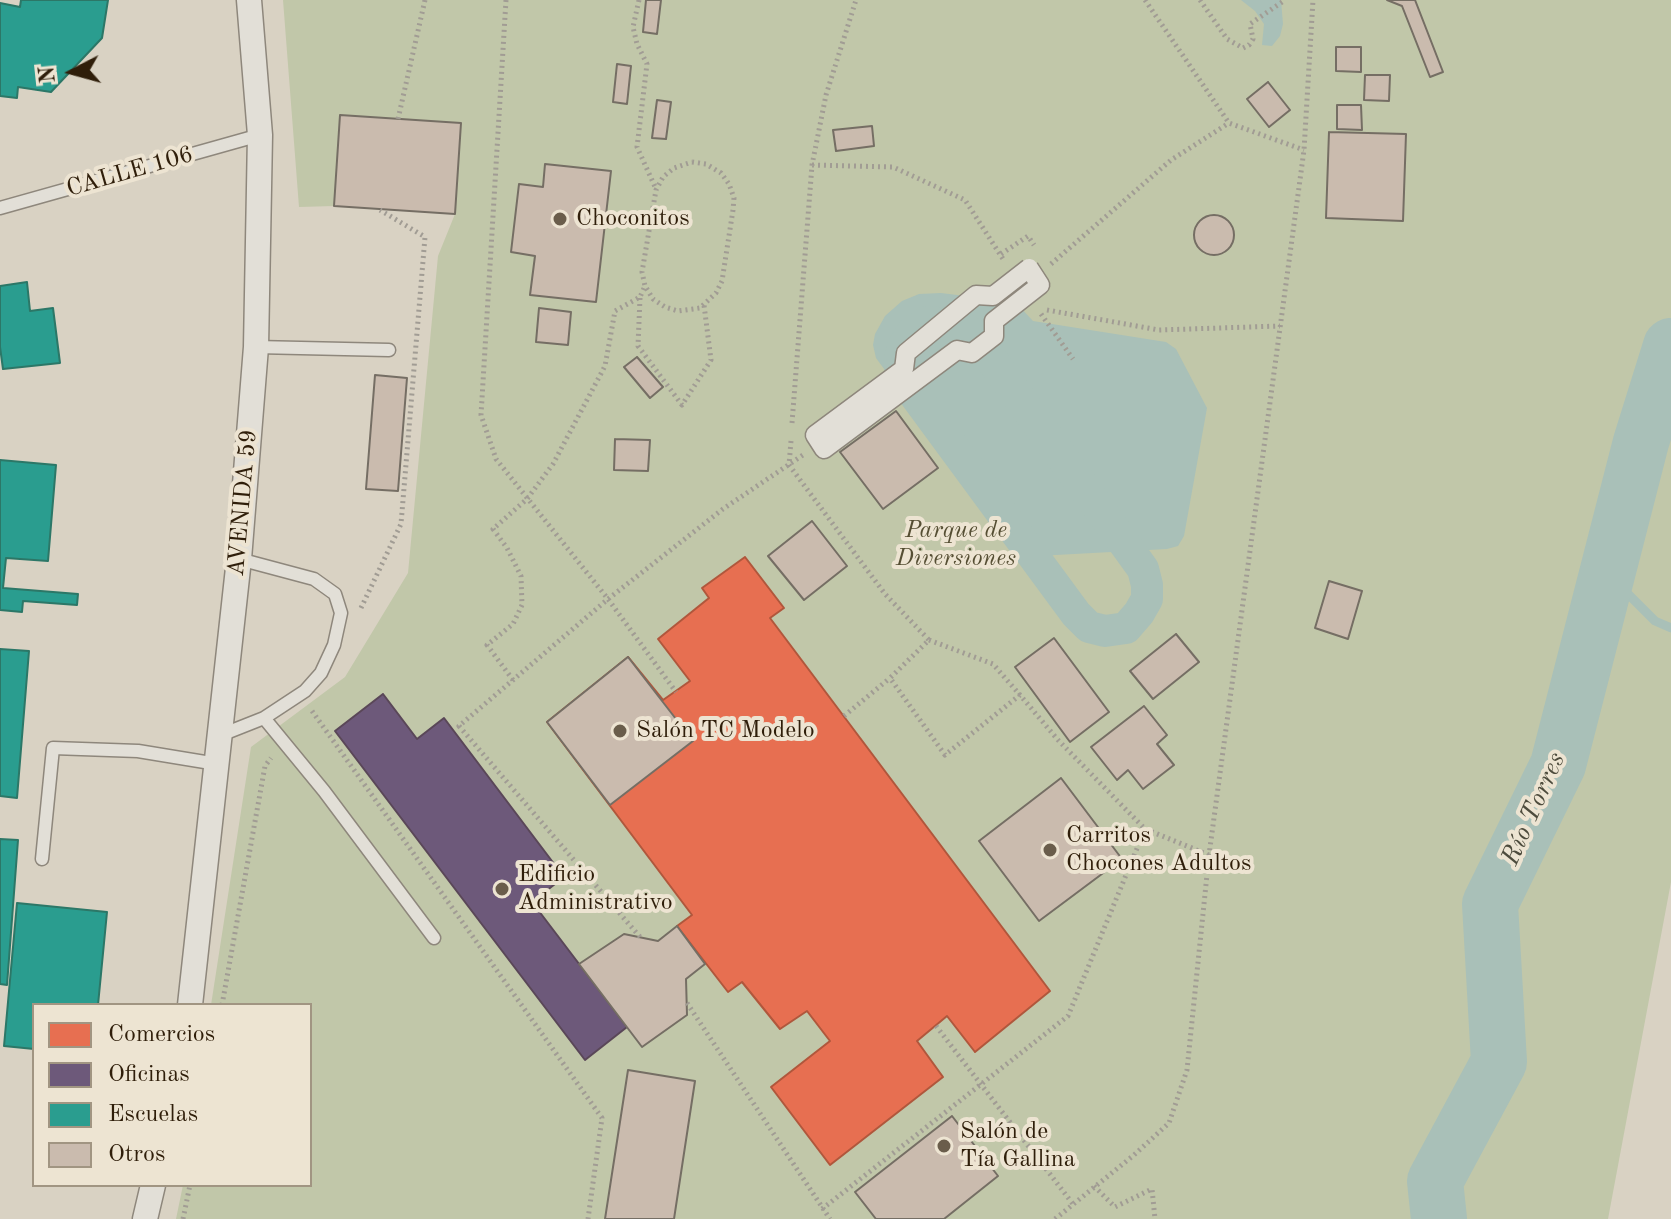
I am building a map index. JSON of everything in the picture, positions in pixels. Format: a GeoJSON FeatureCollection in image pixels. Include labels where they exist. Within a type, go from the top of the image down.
{"type":"FeatureCollection","features":[{"type":"Feature","properties":{"kind":"street","name":"AVENIDA 59"},"geometry":{"type":"LineString","coordinates":[[190,1003],[239,559],[256,347],[260,135],[249,0]]}},
{"type":"Feature","properties":{"kind":"street"},"geometry":{"type":"LineString","coordinates":[[1029,268],[1040,285],[994,321],[994,336],[972,353],[957,350],[824,449],[815,435],[904,369],[906,353],[976,295],[993,296],[1029,268]]}},
{"type":"Feature","properties":{"kind":"lane","name":"CALLE 106"},"geometry":{"type":"LineString","coordinates":[[0,208],[260,135]]}},
{"type":"Feature","properties":{"kind":"lane"},"geometry":{"type":"LineString","coordinates":[[256,347],[389,350]]}},
{"type":"Feature","properties":{"kind":"lane"},"geometry":{"type":"LineString","coordinates":[[221,735],[264,718],[305,691],[321,673],[334,645],[341,613],[335,594],[314,579],[239,559]]}},
{"type":"Feature","properties":{"kind":"lane"},"geometry":{"type":"LineString","coordinates":[[264,718],[434,938]]}},
{"type":"Feature","properties":{"kind":"lane"},"geometry":{"type":"LineString","coordinates":[[42,859],[53,748],[138,751],[217,764]]}},
{"type":"Feature","properties":{"kind":"path"},"geometry":{"type":"LineString","coordinates":[[398,119],[425,0]]}},
{"type":"Feature","properties":{"kind":"path"},"geometry":{"type":"LineString","coordinates":[[506,0],[482,353],[481,415],[496,459],[608,599],[676,692]]}},
{"type":"Feature","properties":{"kind":"path"},"geometry":{"type":"LineString","coordinates":[[639,0],[633,27],[647,64],[637,147],[656,190]]}},
{"type":"Feature","properties":{"kind":"path"},"geometry":{"type":"LineString","coordinates":[[856,0],[826,95],[812,165],[789,465],[885,594],[929,640],[993,664],[1058,740],[1145,829],[1209,855]]}},
{"type":"Feature","properties":{"kind":"path"},"geometry":{"type":"LineString","coordinates":[[1145,0],[1229,123],[1304,150]]}},
{"type":"Feature","properties":{"kind":"path"},"geometry":{"type":"LineString","coordinates":[[1200,0],[1227,39],[1243,48],[1253,39],[1250,24],[1285,0]]}},
{"type":"Feature","properties":{"kind":"path"},"geometry":{"type":"LineString","coordinates":[[1055,1219],[1169,1123],[1187,1070],[1209,855],[1304,150],[1313,0]]}},
{"type":"Feature","properties":{"kind":"path"},"geometry":{"type":"LineString","coordinates":[[1061,256],[1171,160],[1229,123]]}},
{"type":"Feature","properties":{"kind":"path"},"geometry":{"type":"LineString","coordinates":[[692,162],[714,168],[729,184],[734,198],[722,281],[716,293],[704,305],[687,311],[665,307],[653,299],[645,286],[642,272],[656,190],[663,177],[674,168],[692,162]]}},
{"type":"Feature","properties":{"kind":"path"},"geometry":{"type":"LineString","coordinates":[[356,618],[401,524],[425,237],[380,210]]}},
{"type":"Feature","properties":{"kind":"path"},"geometry":{"type":"LineString","coordinates":[[645,286],[640,297],[638,346],[682,405],[711,360],[704,305]]}},
{"type":"Feature","properties":{"kind":"path"},"geometry":{"type":"LineString","coordinates":[[513,680],[487,645],[513,624],[522,605],[521,576],[493,529],[527,499],[553,464],[605,366],[615,311],[640,297]]}},
{"type":"Feature","properties":{"kind":"path"},"geometry":{"type":"LineString","coordinates":[[1047,323],[1073,359]]}},
{"type":"Feature","properties":{"kind":"path"},"geometry":{"type":"LineString","coordinates":[[640,937],[459,726],[608,599],[723,509],[810,450]]}},
{"type":"Feature","properties":{"kind":"path"},"geometry":{"type":"LineString","coordinates":[[844,716],[929,640]]}},
{"type":"Feature","properties":{"kind":"path"},"geometry":{"type":"LineString","coordinates":[[890,678],[945,755],[1020,695]]}},
{"type":"Feature","properties":{"kind":"path"},"geometry":{"type":"LineString","coordinates":[[222,1003],[265,766],[311,712],[317,698]]}},
{"type":"Feature","properties":{"kind":"path"},"geometry":{"type":"LineString","coordinates":[[311,712],[602,1118],[588,1219]]}},
{"type":"Feature","properties":{"kind":"path"},"geometry":{"type":"LineString","coordinates":[[822,1209],[1068,1016],[1145,829]]}},
{"type":"Feature","properties":{"kind":"path"},"geometry":{"type":"LineString","coordinates":[[687,1003],[830,1219]]}},
{"type":"Feature","properties":{"kind":"path"},"geometry":{"type":"LineString","coordinates":[[936,1026],[1073,1204]]}},
{"type":"Feature","properties":{"kind":"path"},"geometry":{"type":"LineString","coordinates":[[1094,1186],[1115,1207],[1152,1189],[1155,1219]]}},
{"type":"Feature","properties":{"kind":"path"},"geometry":{"type":"LineString","coordinates":[[183,1219],[190,1187]]}},
{"type":"Feature","properties":{"kind":"green space","name":"Parque de Diversiones"},"geometry":{"type":"Polygon","coordinates":[[[283,0],[1671,0],[1671,882],[1608,1219],[176,1219],[183,1187],[312,1187],[312,1003],[211,1003],[251,747],[345,677],[408,573],[438,256],[455,214],[334,206],[299,207],[283,0]]]}},
{"type":"Feature","properties":{"kind":"water"},"geometry":{"type":"Polygon","coordinates":[[[1241,0],[1281,0],[1283,24],[1280,36],[1272,46],[1262,45],[1264,24],[1255,11],[1241,0]]]}},
{"type":"Feature","properties":{"kind":"water"},"geometry":{"type":"Polygon","coordinates":[[[941,293],[998,300],[1018,305],[1033,321],[1166,342],[1176,349],[1207,408],[1184,536],[1178,546],[1037,556],[1022,552],[1012,542],[876,358],[873,345],[875,334],[885,316],[902,301],[919,294],[941,293]]]}},
{"type":"Feature","properties":{"kind":"building: Comercios"},"geometry":{"type":"Polygon","coordinates":[[[745,557],[784,608],[770,618],[1050,991],[975,1052],[947,1016],[917,1041],[943,1077],[830,1165],[771,1087],[830,1041],[807,1011],[780,1029],[742,982],[728,992],[677,926],[692,915],[547,722],[628,657],[663,700],[690,681],[658,639],[709,598],[702,588],[745,557]]]}},
{"type":"Feature","properties":{"kind":"building: Oficinas","name":"Edificio Administrativo"},"geometry":{"type":"Polygon","coordinates":[[[383,694],[417,739],[444,718],[564,877],[532,902],[627,1027],[585,1060],[335,731],[383,694]]]}},
{"type":"Feature","properties":{"kind":"building: Escuelas"},"geometry":{"type":"Polygon","coordinates":[[[21,0],[108,0],[102,38],[51,92],[18,87],[17,98],[0,96],[0,3],[20,7],[21,0]]]}},
{"type":"Feature","properties":{"kind":"building: Escuelas"},"geometry":{"type":"Polygon","coordinates":[[[27,282],[30,311],[53,308],[60,363],[3,369],[0,286],[27,282]]]}},
{"type":"Feature","properties":{"kind":"building: Escuelas"},"geometry":{"type":"Polygon","coordinates":[[[0,460],[56,465],[48,561],[6,558],[3,588],[78,594],[77,605],[23,601],[22,612],[0,610],[0,460]]]}},
{"type":"Feature","properties":{"kind":"building: Escuelas"},"geometry":{"type":"Polygon","coordinates":[[[0,649],[29,651],[17,798],[0,796],[0,649]]]}},
{"type":"Feature","properties":{"kind":"building: Escuelas"},"geometry":{"type":"Polygon","coordinates":[[[0,839],[18,840],[7,985],[0,984],[0,839]]]}},
{"type":"Feature","properties":{"kind":"building: Escuelas"},"geometry":{"type":"Polygon","coordinates":[[[17,903],[107,912],[98,1003],[32,1003],[32,1049],[4,1046],[17,903]]]}},
{"type":"Feature","properties":{"kind":"building: Otros"},"geometry":{"type":"Polygon","coordinates":[[[646,0],[661,0],[657,34],[643,32],[646,0]]]}},
{"type":"Feature","properties":{"kind":"building: Otros"},"geometry":{"type":"Polygon","coordinates":[[[1387,0],[1415,0],[1443,72],[1430,77],[1402,6],[1387,0]]]}},
{"type":"Feature","properties":{"kind":"building: Otros"},"geometry":{"type":"Polygon","coordinates":[[[1336,47],[1361,47],[1361,72],[1336,71],[1336,47]]]}},
{"type":"Feature","properties":{"kind":"building: Otros"},"geometry":{"type":"Polygon","coordinates":[[[617,64],[631,66],[627,104],[613,102],[617,64]]]}},
{"type":"Feature","properties":{"kind":"building: Otros"},"geometry":{"type":"Polygon","coordinates":[[[1365,75],[1390,75],[1389,101],[1364,100],[1365,75]]]}},
{"type":"Feature","properties":{"kind":"building: Otros"},"geometry":{"type":"Polygon","coordinates":[[[1268,82],[1290,110],[1269,127],[1247,99],[1268,82]]]}},
{"type":"Feature","properties":{"kind":"building: Otros"},"geometry":{"type":"Polygon","coordinates":[[[657,100],[671,102],[666,139],[652,138],[657,100]]]}},
{"type":"Feature","properties":{"kind":"building: Otros"},"geometry":{"type":"Polygon","coordinates":[[[1337,105],[1361,105],[1362,130],[1337,129],[1337,105]]]}},
{"type":"Feature","properties":{"kind":"building: Otros"},"geometry":{"type":"Polygon","coordinates":[[[340,115],[461,123],[455,214],[334,206],[340,115]]]}},
{"type":"Feature","properties":{"kind":"building: Otros"},"geometry":{"type":"Polygon","coordinates":[[[872,126],[874,146],[836,151],[833,130],[872,126]]]}},
{"type":"Feature","properties":{"kind":"building: Otros"},"geometry":{"type":"Polygon","coordinates":[[[1329,132],[1406,134],[1403,221],[1326,218],[1329,132]]]}},
{"type":"Feature","properties":{"kind":"building: Otros","name":"Choconitos"},"geometry":{"type":"Polygon","coordinates":[[[545,164],[611,171],[596,302],[530,295],[535,256],[511,252],[519,184],[543,187],[545,164]]]}},
{"type":"Feature","properties":{"kind":"building: Otros"},"geometry":{"type":"Polygon","coordinates":[[[1214,215],[1228,221],[1234,235],[1228,249],[1214,255],[1200,249],[1194,235],[1200,221],[1214,215]]]}},
{"type":"Feature","properties":{"kind":"building: Otros"},"geometry":{"type":"Polygon","coordinates":[[[539,308],[571,312],[568,345],[536,342],[539,308]]]}},
{"type":"Feature","properties":{"kind":"building: Otros"},"geometry":{"type":"Polygon","coordinates":[[[637,357],[663,387],[650,398],[624,367],[637,357]]]}},
{"type":"Feature","properties":{"kind":"building: Otros"},"geometry":{"type":"Polygon","coordinates":[[[375,375],[407,378],[398,491],[366,489],[375,375]]]}},
{"type":"Feature","properties":{"kind":"building: Otros"},"geometry":{"type":"Polygon","coordinates":[[[896,411],[938,468],[883,509],[840,452],[896,411]]]}},
{"type":"Feature","properties":{"kind":"building: Otros"},"geometry":{"type":"Polygon","coordinates":[[[615,439],[650,440],[648,471],[614,470],[615,439]]]}},
{"type":"Feature","properties":{"kind":"building: Otros"},"geometry":{"type":"Polygon","coordinates":[[[812,521],[847,566],[804,600],[768,556],[812,521]]]}},
{"type":"Feature","properties":{"kind":"building: Otros"},"geometry":{"type":"Polygon","coordinates":[[[1329,581],[1362,591],[1348,639],[1315,628],[1329,581]]]}},
{"type":"Feature","properties":{"kind":"building: Otros"},"geometry":{"type":"Polygon","coordinates":[[[1176,634],[1199,662],[1153,699],[1130,671],[1176,634]]]}},
{"type":"Feature","properties":{"kind":"building: Otros"},"geometry":{"type":"Polygon","coordinates":[[[1054,638],[1109,712],[1070,742],[1015,667],[1054,638]]]}},
{"type":"Feature","properties":{"kind":"building: Otros","name":"Salón TC Modelo"},"geometry":{"type":"Polygon","coordinates":[[[628,657],[693,741],[610,805],[547,722],[628,657]]]}},
{"type":"Feature","properties":{"kind":"building: Otros"},"geometry":{"type":"Polygon","coordinates":[[[1144,706],[1167,735],[1157,744],[1174,765],[1143,789],[1128,770],[1117,780],[1091,747],[1144,706]]]}},
{"type":"Feature","properties":{"kind":"building: Otros","name":"Carritos Chocones Adultos"},"geometry":{"type":"Polygon","coordinates":[[[1061,778],[1122,859],[1039,921],[979,841],[1061,778]]]}},
{"type":"Feature","properties":{"kind":"building: Otros"},"geometry":{"type":"Polygon","coordinates":[[[677,926],[705,964],[686,979],[687,1015],[642,1047],[579,964],[624,934],[658,941],[677,926]]]}},
{"type":"Feature","properties":{"kind":"building: Otros"},"geometry":{"type":"Polygon","coordinates":[[[628,1070],[695,1081],[674,1219],[605,1219],[628,1070]]]}},
{"type":"Feature","properties":{"kind":"building: Otros","name":"Salón de Tía Gallina"},"geometry":{"type":"Polygon","coordinates":[[[952,1116],[998,1176],[944,1219],[876,1219],[855,1192],[952,1116]]]}},
{"type":"Feature","properties":{"kind":"waterway"},"geometry":{"type":"LineString","coordinates":[[927,322],[958,325],[973,334],[1143,569],[1147,599],[1126,628],[1105,631],[1089,627],[1076,614],[903,379],[899,362],[903,347],[913,331],[927,322]]}},
{"type":"Feature","properties":{"kind":"waterway","name":"Río Torres"},"geometry":{"type":"LineString","coordinates":[[1439,1219],[1435,1181],[1499,1062],[1490,904],[1558,765],[1641,442],[1671,346]]}},
{"type":"Feature","properties":{"kind":"waterway"},"geometry":{"type":"LineString","coordinates":[[1607,573],[1655,621],[1671,628]]}},
{"type":"Feature","properties":{"kind":"place","name":"Choconitos"},"geometry":{"type":"Point","coordinates":[560,219]}},
{"type":"Feature","properties":{"kind":"place","name":"Salón TC Modelo"},"geometry":{"type":"Point","coordinates":[620,731]}},
{"type":"Feature","properties":{"kind":"place","name":"Carritos Chocones Adultos"},"geometry":{"type":"Point","coordinates":[1050,850]}},
{"type":"Feature","properties":{"kind":"place","name":"Edificio Administrativo"},"geometry":{"type":"Point","coordinates":[502,889]}},
{"type":"Feature","properties":{"kind":"place","name":"Salón de Tía Gallina"},"geometry":{"type":"Point","coordinates":[944,1146]}}]}
